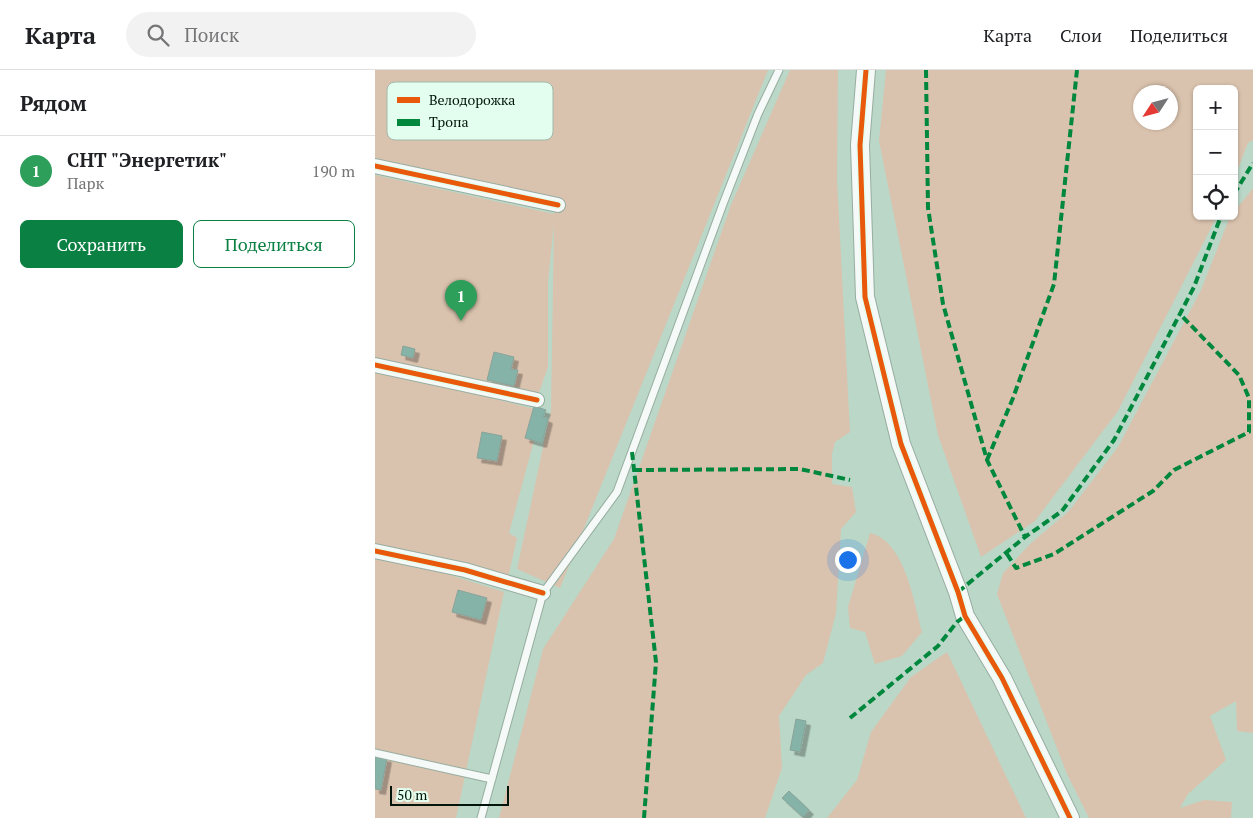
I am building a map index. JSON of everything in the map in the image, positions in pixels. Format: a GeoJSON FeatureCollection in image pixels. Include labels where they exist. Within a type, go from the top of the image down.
{"type":"FeatureCollection","features":[{"type":"Feature","properties":{"kind":"street"},"geometry":{"type":"LineString","coordinates":[[866,70],[860,146],[865,297],[901,444],[958,592],[965,616],[1002,678],[1070,818]]}},
{"type":"Feature","properties":{"kind":"street"},"geometry":{"type":"LineString","coordinates":[[375,166],[557,205]]}},
{"type":"Feature","properties":{"kind":"street"},"geometry":{"type":"LineString","coordinates":[[375,366],[537,400]]}},
{"type":"Feature","properties":{"kind":"street"},"geometry":{"type":"LineString","coordinates":[[375,551],[465,570],[543,593]]}},
{"type":"Feature","properties":{"kind":"lane"},"geometry":{"type":"LineString","coordinates":[[481,818],[543,593],[617,492],[723,204],[758,114],[779,70]]}},
{"type":"Feature","properties":{"kind":"lane"},"geometry":{"type":"LineString","coordinates":[[375,752],[492,779]]}},
{"type":"Feature","properties":{"kind":"shaded area"},"geometry":{"type":"Polygon","coordinates":[[[375,70],[768,70],[560,588],[517,569],[551,410],[554,223],[548,282],[548,367],[538,395],[375,360],[375,175],[554,214],[556,205],[375,162],[375,70]]]}},
{"type":"Feature","properties":{"kind":"shaded area"},"geometry":{"type":"Polygon","coordinates":[[[790,70],[838,70],[837,179],[850,432],[835,442],[832,454],[832,484],[852,487],[856,512],[841,529],[836,613],[823,663],[806,675],[779,716],[782,768],[765,818],[499,818],[543,649],[614,539],[731,205],[790,70]]]}},
{"type":"Feature","properties":{"kind":"shaded area"},"geometry":{"type":"Polygon","coordinates":[[[886,70],[1253,70],[1253,140],[1248,143],[1238,169],[1238,85],[1193,85],[1193,220],[1215,220],[1118,411],[1035,521],[981,557],[938,435],[879,141],[886,70]]]}},
{"type":"Feature","properties":{"kind":"shaded area"},"geometry":{"type":"Polygon","coordinates":[[[1253,188],[1253,733],[1237,731],[1236,701],[1210,716],[1226,760],[1188,794],[1180,808],[1204,800],[1232,802],[1231,818],[1089,818],[1067,774],[997,594],[1003,573],[1030,544],[1069,511],[1118,447],[1201,290],[1229,220],[1238,220],[1238,207],[1253,188]]]}},
{"type":"Feature","properties":{"kind":"shaded area"},"geometry":{"type":"Polygon","coordinates":[[[375,373],[460,390],[542,411],[509,533],[517,538],[508,578],[375,546],[375,373]]]}},
{"type":"Feature","properties":{"kind":"shaded area"},"geometry":{"type":"Polygon","coordinates":[[[870,533],[882,538],[900,560],[911,590],[922,632],[902,656],[875,664],[865,632],[850,628],[848,607],[870,533]]]}},
{"type":"Feature","properties":{"kind":"shaded area"},"geometry":{"type":"Polygon","coordinates":[[[375,559],[431,569],[504,592],[456,818],[375,818],[375,559]]]}},
{"type":"Feature","properties":{"kind":"shaded area"},"geometry":{"type":"Polygon","coordinates":[[[947,652],[1026,818],[827,818],[857,780],[871,732],[911,677],[947,652]]]}},
{"type":"Feature","properties":{"kind":"building"},"geometry":{"type":"Polygon","coordinates":[[[403,346],[415,349],[413,358],[401,355],[403,346]]]}},
{"type":"Feature","properties":{"kind":"building"},"geometry":{"type":"Polygon","coordinates":[[[494,352],[514,357],[511,369],[518,370],[514,386],[487,380],[494,352]]]}},
{"type":"Feature","properties":{"kind":"building"},"geometry":{"type":"Polygon","coordinates":[[[534,406],[546,410],[543,417],[548,419],[542,443],[525,438],[534,406]]]}},
{"type":"Feature","properties":{"kind":"building"},"geometry":{"type":"Polygon","coordinates":[[[482,432],[502,436],[497,461],[477,458],[482,432]]]}},
{"type":"Feature","properties":{"kind":"building"},"geometry":{"type":"Polygon","coordinates":[[[458,590],[487,598],[481,620],[452,612],[458,590]]]}},
{"type":"Feature","properties":{"kind":"building"},"geometry":{"type":"Polygon","coordinates":[[[796,719],[806,721],[800,752],[790,750],[796,719]]]}},
{"type":"Feature","properties":{"kind":"building"},"geometry":{"type":"Polygon","coordinates":[[[375,756],[387,758],[381,790],[375,789],[375,756]]]}},
{"type":"Feature","properties":{"kind":"building"},"geometry":{"type":"Polygon","coordinates":[[[789,791],[809,810],[803,817],[782,798],[789,791]]]}},
{"type":"Feature","properties":{"kind":"marked path"},"geometry":{"type":"LineString","coordinates":[[926,70],[928,208],[943,304],[987,460],[1025,537]]}},
{"type":"Feature","properties":{"kind":"marked path"},"geometry":{"type":"LineString","coordinates":[[987,460],[1013,398],[1054,284],[1077,70]]}},
{"type":"Feature","properties":{"kind":"marked path"},"geometry":{"type":"LineString","coordinates":[[1238,187],[1253,163]]}},
{"type":"Feature","properties":{"kind":"marked path"},"geometry":{"type":"LineString","coordinates":[[958,592],[1025,537],[1062,511],[1114,440],[1194,287],[1219,220]]}},
{"type":"Feature","properties":{"kind":"marked path"},"geometry":{"type":"LineString","coordinates":[[1007,554],[1016,568],[1054,554],[1153,491],[1174,470],[1249,432],[1249,398],[1239,375],[1180,314]]}},
{"type":"Feature","properties":{"kind":"marked path"},"geometry":{"type":"LineString","coordinates":[[632,452],[656,662],[644,818]]}},
{"type":"Feature","properties":{"kind":"marked path"},"geometry":{"type":"LineString","coordinates":[[634,470],[800,469],[850,480]]}},
{"type":"Feature","properties":{"kind":"marked path"},"geometry":{"type":"LineString","coordinates":[[850,718],[938,646],[957,622],[965,616]]}},
{"type":"Feature","properties":{"kind":"cycle path"},"geometry":{"type":"LineString","coordinates":[[866,70],[860,145],[865,297],[901,444],[958,592],[965,616],[1002,678],[1070,818]]}},
{"type":"Feature","properties":{"kind":"cycle path"},"geometry":{"type":"LineString","coordinates":[[375,166],[558,205]]}},
{"type":"Feature","properties":{"kind":"cycle path"},"geometry":{"type":"LineString","coordinates":[[375,365],[537,400]]}},
{"type":"Feature","properties":{"kind":"cycle path"},"geometry":{"type":"LineString","coordinates":[[375,551],[465,570],[543,593]]}},
{"type":"Feature","properties":{"kind":"place","name":"СНТ \"Энергетик\""},"geometry":{"type":"Point","coordinates":[461,321]}}]}
